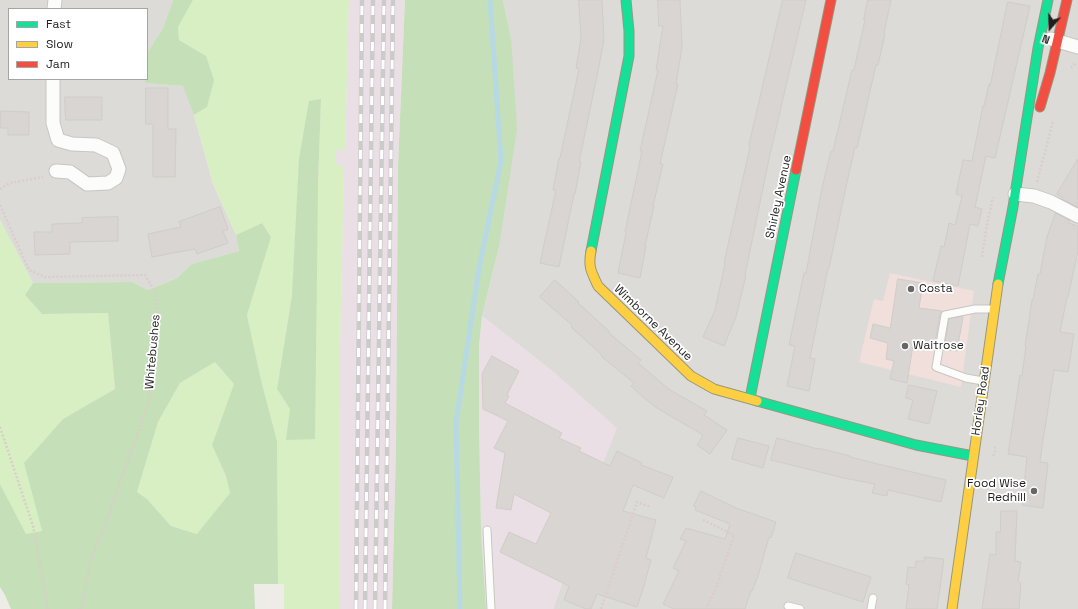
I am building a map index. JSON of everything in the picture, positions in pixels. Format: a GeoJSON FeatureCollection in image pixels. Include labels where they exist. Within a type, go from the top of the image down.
{"type":"FeatureCollection","features":[{"type":"Feature","properties":{"kind":"street","name":"Wimborne Avenue"},"geometry":{"type":"LineString","coordinates":[[626,0],[629,31],[629,56],[590,257],[590,270],[598,286],[691,376],[714,389],[916,445],[973,456]]}},
{"type":"Feature","properties":{"kind":"street","name":"Shirley Avenue"},"geometry":{"type":"LineString","coordinates":[[750,398],[831,0]]}},
{"type":"Feature","properties":{"kind":"street","name":"Horley Road"},"geometry":{"type":"LineString","coordinates":[[952,609],[1000,270],[1015,194],[1040,36],[1048,0]]}},
{"type":"Feature","properties":{"kind":"street","name":"Horley Road"},"geometry":{"type":"LineString","coordinates":[[1015,194],[1050,73],[1067,0]]}},
{"type":"Feature","properties":{"kind":"street"},"geometry":{"type":"LineString","coordinates":[[1040,36],[1078,47]]}},
{"type":"Feature","properties":{"kind":"street"},"geometry":{"type":"LineString","coordinates":[[53,80],[53,123],[58,140],[72,144],[96,145],[113,153],[119,169],[116,178],[108,183],[87,184],[70,172],[56,171]]}},
{"type":"Feature","properties":{"kind":"street"},"geometry":{"type":"LineString","coordinates":[[1015,194],[1034,196],[1051,202],[1078,216]]}},
{"type":"Feature","properties":{"kind":"lane"},"geometry":{"type":"LineString","coordinates":[[983,382],[966,378],[936,367],[944,315],[975,309],[994,309]]}},
{"type":"Feature","properties":{"kind":"lane"},"geometry":{"type":"LineString","coordinates":[[487,530],[491,609]]}},
{"type":"Feature","properties":{"kind":"lane"},"geometry":{"type":"LineString","coordinates":[[871,609],[872,598]]}},
{"type":"Feature","properties":{"kind":"lane"},"geometry":{"type":"LineString","coordinates":[[788,606],[800,609]]}},
{"type":"Feature","properties":{"kind":"path"},"geometry":{"type":"LineString","coordinates":[[1068,72],[1076,63]]}},
{"type":"Feature","properties":{"kind":"path"},"geometry":{"type":"LineString","coordinates":[[1037,183],[1053,120]]}},
{"type":"Feature","properties":{"kind":"path"},"geometry":{"type":"LineString","coordinates":[[0,189],[10,183],[46,176],[56,171]]}},
{"type":"Feature","properties":{"kind":"path","name":"Whitebushes"},"geometry":{"type":"LineString","coordinates":[[0,205],[29,270],[44,277],[145,275],[157,295],[154,357],[148,403],[105,526],[90,561],[82,604],[79,609]]}},
{"type":"Feature","properties":{"kind":"path"},"geometry":{"type":"LineString","coordinates":[[0,427],[33,526],[48,609]]}},
{"type":"Feature","properties":{"kind":"path"},"geometry":{"type":"LineString","coordinates":[[601,609],[637,502],[651,506]]}},
{"type":"Feature","properties":{"kind":"path"},"geometry":{"type":"LineString","coordinates":[[703,520],[734,535],[716,588],[706,609]]}},
{"type":"Feature","properties":{"kind":"shaded area"},"geometry":{"type":"Polygon","coordinates":[[[0,0],[173,0],[163,28],[148,51],[148,8],[8,8],[8,80],[145,80],[145,83],[184,86],[194,115],[213,184],[236,235],[239,251],[192,264],[177,278],[148,290],[132,282],[33,283],[0,220],[0,0]]]}},
{"type":"Feature","properties":{"kind":"shaded area"},"geometry":{"type":"Polygon","coordinates":[[[349,0],[405,0],[398,167],[396,448],[392,609],[339,609],[340,347],[344,166],[335,164],[335,150],[345,148],[349,0]]]}},
{"type":"Feature","properties":{"kind":"shaded area"},"geometry":{"type":"Polygon","coordinates":[[[503,0],[1078,0],[1078,609],[553,609],[589,508],[556,374],[482,316],[499,247],[511,38],[503,0]]]}},
{"type":"Feature","properties":{"kind":"shaded area"},"geometry":{"type":"Polygon","coordinates":[[[890,273],[974,291],[961,387],[859,362],[874,299],[883,301],[890,273]]]}},
{"type":"Feature","properties":{"kind":"shaded area"},"geometry":{"type":"Polygon","coordinates":[[[482,316],[556,374],[617,428],[600,471],[589,508],[553,609],[486,609],[481,530],[479,423],[479,346],[482,316]]]}},
{"type":"Feature","properties":{"kind":"green space"},"geometry":{"type":"Polygon","coordinates":[[[173,0],[193,0],[178,27],[179,40],[206,56],[214,80],[207,107],[194,115],[183,86],[145,83],[145,80],[148,80],[148,51],[163,28],[173,0]]]}},
{"type":"Feature","properties":{"kind":"green space"},"geometry":{"type":"Polygon","coordinates":[[[193,0],[349,0],[345,149],[335,151],[335,164],[344,166],[340,347],[339,609],[284,609],[284,584],[278,584],[277,441],[261,380],[247,315],[271,237],[262,223],[236,235],[213,184],[194,115],[207,107],[206,56],[179,40],[178,27],[193,0]],[[321,99],[277,389],[290,409],[287,440],[318,185],[321,99]]]}},
{"type":"Feature","properties":{"kind":"green space"},"geometry":{"type":"Polygon","coordinates":[[[405,0],[503,0],[511,38],[517,129],[499,247],[482,316],[479,346],[481,530],[486,609],[392,609],[396,448],[398,167],[405,0]]]}},
{"type":"Feature","properties":{"kind":"green space"},"geometry":{"type":"Polygon","coordinates":[[[321,99],[318,185],[315,439],[286,440],[290,409],[277,389],[292,295],[299,159],[309,101],[321,99]]]}},
{"type":"Feature","properties":{"kind":"green space"},"geometry":{"type":"Polygon","coordinates":[[[0,220],[33,283],[25,295],[42,314],[108,313],[115,389],[63,419],[24,463],[42,531],[26,534],[0,484],[0,220]]]}},
{"type":"Feature","properties":{"kind":"green space"},"geometry":{"type":"Polygon","coordinates":[[[262,223],[271,237],[247,315],[261,380],[277,441],[278,584],[254,584],[255,609],[11,609],[0,587],[0,484],[26,534],[42,531],[24,463],[63,419],[115,389],[108,313],[42,314],[25,295],[33,283],[132,282],[148,290],[177,278],[192,264],[239,251],[236,235],[262,223]],[[215,362],[180,383],[158,422],[137,492],[147,499],[171,526],[197,534],[230,493],[226,476],[212,445],[234,384],[215,362]]]}},
{"type":"Feature","properties":{"kind":"green space"},"geometry":{"type":"Polygon","coordinates":[[[215,362],[234,384],[212,445],[226,476],[230,493],[198,534],[171,526],[147,499],[137,492],[158,422],[180,383],[215,362]]]}},
{"type":"Feature","properties":{"kind":"building"},"geometry":{"type":"Polygon","coordinates":[[[579,0],[602,0],[604,40],[579,162],[581,162],[575,194],[559,267],[540,263],[556,190],[553,190],[559,158],[579,69],[576,68],[581,39],[579,0]]]}},
{"type":"Feature","properties":{"kind":"building"},"geometry":{"type":"Polygon","coordinates":[[[658,0],[680,0],[682,47],[676,84],[678,84],[660,164],[663,164],[653,206],[640,278],[618,273],[642,151],[640,151],[658,70],[656,70],[663,26],[659,26],[658,0]]]}},
{"type":"Feature","properties":{"kind":"building"},"geometry":{"type":"Polygon","coordinates":[[[783,0],[806,0],[769,159],[746,275],[736,317],[724,346],[703,337],[715,310],[749,146],[783,0]]]}},
{"type":"Feature","properties":{"kind":"building"},"geometry":{"type":"Polygon","coordinates":[[[868,0],[891,0],[878,65],[876,65],[857,148],[855,147],[828,268],[810,358],[815,359],[809,391],[787,386],[795,346],[789,345],[804,273],[806,273],[822,188],[831,151],[833,151],[852,70],[854,70],[868,0]]]}},
{"type":"Feature","properties":{"kind":"building"},"geometry":{"type":"Polygon","coordinates":[[[1008,2],[1030,6],[995,158],[986,156],[975,207],[982,209],[978,226],[970,224],[958,286],[933,281],[941,246],[944,247],[949,223],[955,225],[962,196],[956,194],[963,160],[972,161],[983,106],[989,84],[990,85],[1008,2]]]}},
{"type":"Feature","properties":{"kind":"building"},"geometry":{"type":"Polygon","coordinates":[[[146,88],[168,88],[168,129],[176,129],[175,177],[153,177],[153,124],[146,124],[146,88]]]}},
{"type":"Feature","properties":{"kind":"building"},"geometry":{"type":"Polygon","coordinates":[[[65,97],[102,97],[102,120],[66,120],[65,97]]]}},
{"type":"Feature","properties":{"kind":"building"},"geometry":{"type":"Polygon","coordinates":[[[1,111],[29,112],[29,135],[8,135],[8,128],[1,128],[1,111]]]}},
{"type":"Feature","properties":{"kind":"building"},"geometry":{"type":"Polygon","coordinates":[[[1078,159],[1078,207],[1061,198],[1062,197],[1057,194],[1078,159]]]}},
{"type":"Feature","properties":{"kind":"building"},"geometry":{"type":"Polygon","coordinates":[[[220,207],[228,229],[223,231],[228,243],[197,254],[195,249],[152,257],[148,234],[181,227],[179,222],[220,207]]]}},
{"type":"Feature","properties":{"kind":"building"},"geometry":{"type":"Polygon","coordinates":[[[1056,213],[1070,221],[1068,223],[1078,226],[1078,251],[1060,332],[1074,334],[1068,372],[1054,370],[1042,447],[1040,462],[1048,463],[1043,508],[1022,505],[1027,457],[1008,454],[1020,375],[1022,376],[1032,300],[1038,274],[1040,274],[1047,237],[1056,213]]]}},
{"type":"Feature","properties":{"kind":"building"},"geometry":{"type":"Polygon","coordinates":[[[118,217],[118,241],[70,242],[70,254],[35,255],[34,232],[52,232],[52,224],[82,223],[82,218],[118,217]]]}},
{"type":"Feature","properties":{"kind":"building"},"geometry":{"type":"Polygon","coordinates":[[[898,279],[923,283],[919,308],[942,311],[940,314],[934,348],[913,345],[907,383],[890,379],[894,361],[886,359],[888,343],[870,338],[873,324],[890,328],[898,279]]]}},
{"type":"Feature","properties":{"kind":"building"},"geometry":{"type":"Polygon","coordinates":[[[555,280],[610,332],[609,333],[641,360],[638,363],[670,390],[707,411],[704,415],[727,430],[710,454],[697,445],[703,435],[657,408],[643,397],[631,386],[634,383],[601,356],[602,355],[571,327],[572,325],[540,297],[555,280]]]}},
{"type":"Feature","properties":{"kind":"building"},"geometry":{"type":"Polygon","coordinates":[[[963,317],[957,351],[944,349],[949,319],[963,317]]]}},
{"type":"Feature","properties":{"kind":"building"},"geometry":{"type":"Polygon","coordinates":[[[492,356],[519,371],[507,395],[509,396],[505,403],[562,433],[559,438],[581,448],[579,451],[610,466],[617,451],[642,463],[641,465],[673,477],[664,498],[633,485],[623,511],[656,520],[646,558],[651,560],[637,607],[597,594],[591,609],[586,609],[564,600],[569,586],[500,552],[509,532],[536,544],[551,513],[514,494],[511,510],[496,508],[505,453],[494,448],[508,421],[483,409],[482,374],[492,356]]]}},
{"type":"Feature","properties":{"kind":"building"},"geometry":{"type":"Polygon","coordinates":[[[909,385],[937,391],[929,424],[908,419],[913,400],[906,398],[909,385]]]}},
{"type":"Feature","properties":{"kind":"building"},"geometry":{"type":"Polygon","coordinates":[[[738,438],[769,446],[763,468],[732,459],[738,438]]]}},
{"type":"Feature","properties":{"kind":"building"},"geometry":{"type":"Polygon","coordinates":[[[777,438],[946,480],[941,502],[888,490],[887,496],[872,493],[875,484],[771,460],[777,438]]]}},
{"type":"Feature","properties":{"kind":"building"},"geometry":{"type":"Polygon","coordinates":[[[701,491],[736,508],[776,522],[771,538],[769,537],[758,576],[745,609],[674,609],[663,604],[679,571],[673,568],[686,541],[680,539],[686,528],[725,539],[730,524],[695,510],[696,507],[694,506],[701,491]]]}},
{"type":"Feature","properties":{"kind":"building"},"geometry":{"type":"Polygon","coordinates":[[[1001,511],[1017,511],[1015,561],[1021,562],[1018,582],[1021,583],[1019,609],[982,609],[990,554],[996,555],[996,532],[1000,532],[1001,511]]]}},
{"type":"Feature","properties":{"kind":"building"},"geometry":{"type":"Polygon","coordinates":[[[796,553],[871,577],[863,602],[788,578],[796,553]]]}},
{"type":"Feature","properties":{"kind":"building"},"geometry":{"type":"Polygon","coordinates":[[[925,557],[944,559],[937,609],[906,609],[909,585],[906,584],[908,567],[915,568],[916,561],[924,561],[925,557]]]}},
{"type":"Feature","properties":{"kind":"waterway"},"geometry":{"type":"LineString","coordinates":[[460,609],[456,423],[479,268],[501,161],[490,0]]}},
{"type":"Feature","properties":{"kind":"railway"},"geometry":{"type":"LineString","coordinates":[[356,609],[362,0]]}},
{"type":"Feature","properties":{"kind":"railway"},"geometry":{"type":"LineString","coordinates":[[365,609],[373,0]]}},
{"type":"Feature","properties":{"kind":"railway"},"geometry":{"type":"LineString","coordinates":[[375,609],[384,0]]}},
{"type":"Feature","properties":{"kind":"railway"},"geometry":{"type":"LineString","coordinates":[[385,609],[393,0]]}},
{"type":"Feature","properties":{"kind":"traffic: fast"},"geometry":{"type":"LineString","coordinates":[[591,251],[629,56],[629,31],[626,0]]}},
{"type":"Feature","properties":{"kind":"traffic: fast"},"geometry":{"type":"LineString","coordinates":[[998,284],[1013,207],[1038,48],[1048,0]]}},
{"type":"Feature","properties":{"kind":"traffic: fast"},"geometry":{"type":"LineString","coordinates":[[750,398],[796,170]]}},
{"type":"Feature","properties":{"kind":"traffic: fast"},"geometry":{"type":"LineString","coordinates":[[757,401],[916,445],[973,456]]}},
{"type":"Feature","properties":{"kind":"traffic: slow"},"geometry":{"type":"LineString","coordinates":[[591,251],[591,269],[598,286],[691,376],[714,389],[757,401]]}},
{"type":"Feature","properties":{"kind":"traffic: slow"},"geometry":{"type":"LineString","coordinates":[[952,609],[998,284]]}},
{"type":"Feature","properties":{"kind":"traffic: jam"},"geometry":{"type":"LineString","coordinates":[[796,170],[831,0]]}},
{"type":"Feature","properties":{"kind":"traffic: jam"},"geometry":{"type":"LineString","coordinates":[[1040,107],[1050,73],[1067,0]]}},
{"type":"Feature","properties":{"kind":"place","name":"Costa"},"geometry":{"type":"Point","coordinates":[911,289]}},
{"type":"Feature","properties":{"kind":"place","name":"Waitrose"},"geometry":{"type":"Point","coordinates":[905,346]}},
{"type":"Feature","properties":{"kind":"place","name":"Food Wise Redhill"},"geometry":{"type":"Point","coordinates":[1034,491]}}]}
